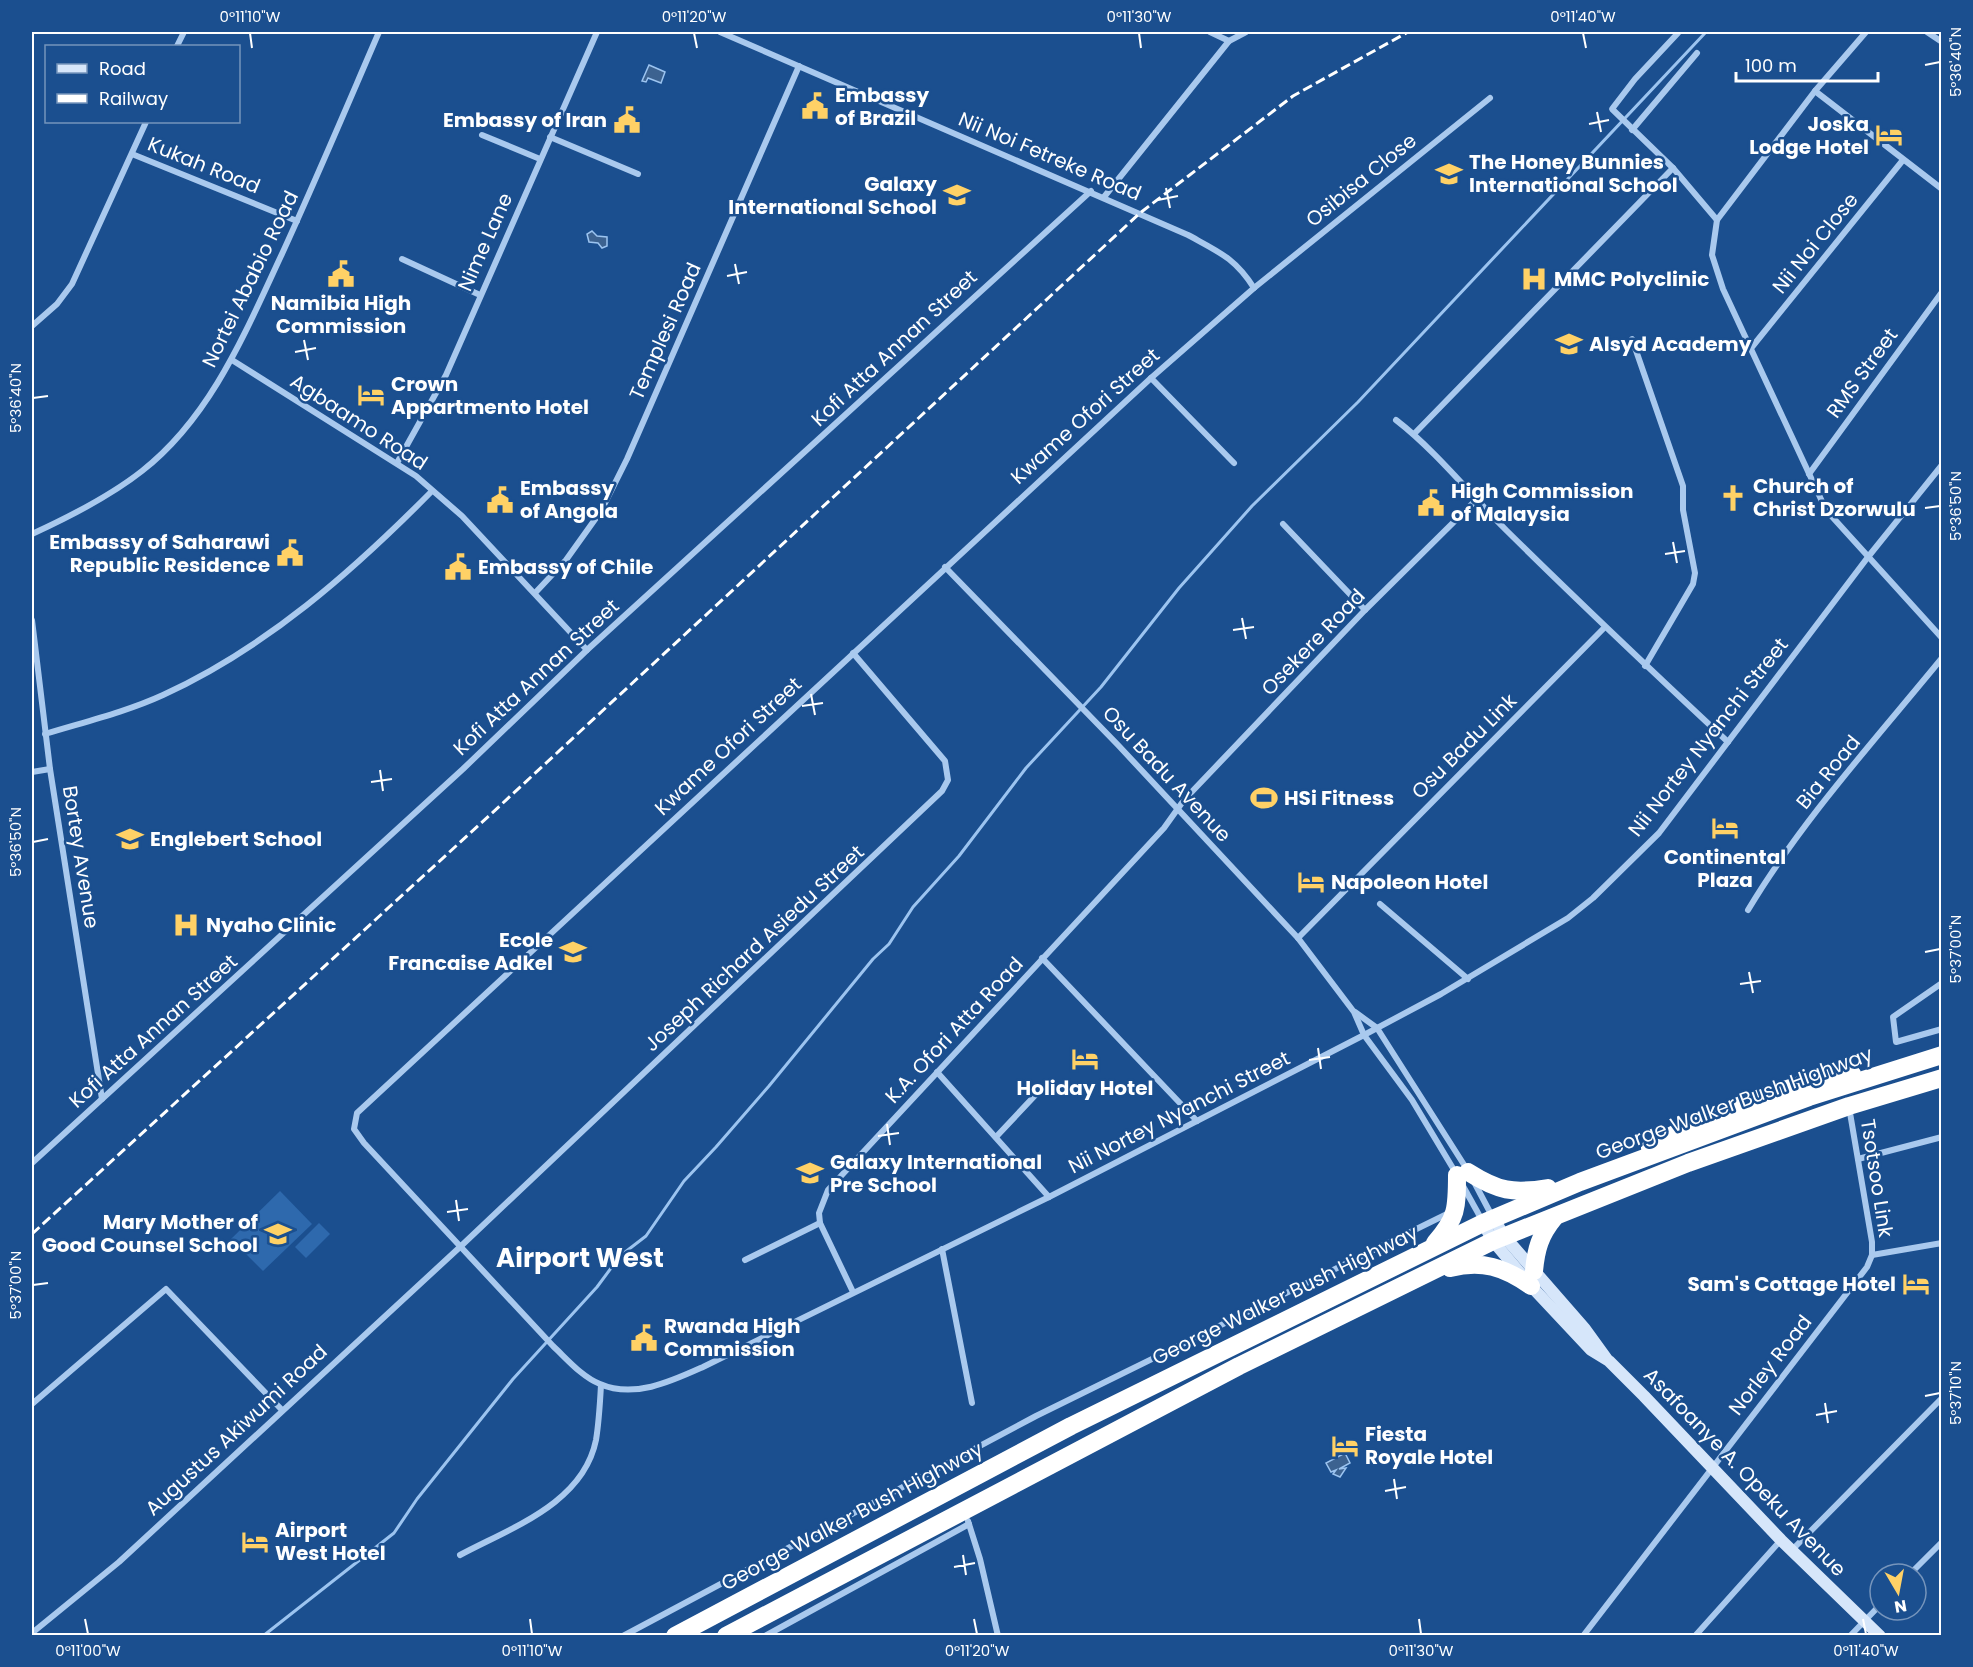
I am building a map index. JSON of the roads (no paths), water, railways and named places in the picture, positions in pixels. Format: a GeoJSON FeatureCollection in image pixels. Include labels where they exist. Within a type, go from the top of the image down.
{"type":"FeatureCollection","features":[{"type":"Feature","properties":{"kind":"highway","name":"George Walker Bush Highway"},"geometry":{"type":"LineString","coordinates":[[675,1635],[1071,1426],[1488,1221],[1620,1167],[1675,1133],[1744,1105],[1835,1076],[1898,1068],[1941,1055]]}},
{"type":"Feature","properties":{"kind":"highway","name":"George Walker Bush Highway"},"geometry":{"type":"LineString","coordinates":[[966,1516],[1125,1425],[1183,1407],[1309,1345],[1374,1299],[1499,1238],[1688,1163],[1849,1106],[1941,1078]]}},
{"type":"Feature","properties":{"kind":"highway"},"geometry":{"type":"LineString","coordinates":[[1430,1249],[1451,1224],[1457,1208],[1462,1174],[1504,1191],[1527,1192],[1580,1182]]}},
{"type":"Feature","properties":{"kind":"highway"},"geometry":{"type":"LineString","coordinates":[[1424,1274],[1467,1264],[1484,1264],[1533,1278],[1536,1250],[1543,1231],[1554,1218]]}},
{"type":"Feature","properties":{"kind":"highway"},"geometry":{"type":"LineString","coordinates":[[726,1635],[966,1516]]}},
{"type":"Feature","properties":{"kind":"main road","name":"Asafoanye A. Opeku Avenue"},"geometry":{"type":"LineString","coordinates":[[1488,1221],[1499,1238],[1591,1350],[1609,1361],[1780,1540],[1880,1635]]}},
{"type":"Feature","properties":{"kind":"street","name":"Nortei Ababio Road"},"geometry":{"type":"LineString","coordinates":[[32,534],[76,513],[143,471],[202,407],[232,360],[297,222],[380,32]]}},
{"type":"Feature","properties":{"kind":"street","name":"Nime Lane"},"geometry":{"type":"LineString","coordinates":[[398,463],[442,383],[597,32]]}},
{"type":"Feature","properties":{"kind":"street","name":"Nii Noi Fetreke Road"},"geometry":{"type":"LineString","coordinates":[[720,32],[1091,191],[1225,255],[1241,268],[1254,288]]}},
{"type":"Feature","properties":{"kind":"street"},"geometry":{"type":"LineString","coordinates":[[1210,32],[1229,41]]}},
{"type":"Feature","properties":{"kind":"street"},"geometry":{"type":"LineString","coordinates":[[1104,197],[1229,41],[1246,32]]}},
{"type":"Feature","properties":{"kind":"street"},"geometry":{"type":"LineString","coordinates":[[1866,32],[1815,91],[1717,220],[1712,255],[1723,289],[1826,510],[1941,638]]}},
{"type":"Feature","properties":{"kind":"street"},"geometry":{"type":"LineString","coordinates":[[1927,32],[1941,42]]}},
{"type":"Feature","properties":{"kind":"street"},"geometry":{"type":"LineString","coordinates":[[1678,33],[1612,109],[1673,168],[1717,220]]}},
{"type":"Feature","properties":{"kind":"street"},"geometry":{"type":"LineString","coordinates":[[1632,130],[1697,53]]}},
{"type":"Feature","properties":{"kind":"street","name":"Templesi Road"},"geometry":{"type":"LineString","coordinates":[[535,593],[566,560],[601,511],[627,459],[799,66]]}},
{"type":"Feature","properties":{"kind":"street"},"geometry":{"type":"LineString","coordinates":[[1815,91],[1941,189]]}},
{"type":"Feature","properties":{"kind":"street","name":"Osibisa Close"},"geometry":{"type":"LineString","coordinates":[[1254,288],[1490,98]]}},
{"type":"Feature","properties":{"kind":"street"},"geometry":{"type":"LineString","coordinates":[[32,326],[57,304],[72,284],[146,123]]}},
{"type":"Feature","properties":{"kind":"street"},"geometry":{"type":"LineString","coordinates":[[482,135],[540,159]]}},
{"type":"Feature","properties":{"kind":"street"},"geometry":{"type":"LineString","coordinates":[[550,137],[638,174]]}},
{"type":"Feature","properties":{"kind":"street","name":"Kukah Road"},"geometry":{"type":"LineString","coordinates":[[132,154],[297,222]]}},
{"type":"Feature","properties":{"kind":"street","name":"Nii Noi Close"},"geometry":{"type":"LineString","coordinates":[[1752,347],[1904,160]]}},
{"type":"Feature","properties":{"kind":"street"},"geometry":{"type":"LineString","coordinates":[[1414,434],[1673,168]]}},
{"type":"Feature","properties":{"kind":"street","name":"Kofi Atta Annan Street"},"geometry":{"type":"LineString","coordinates":[[32,1163],[463,769],[587,650],[1091,191]]}},
{"type":"Feature","properties":{"kind":"street"},"geometry":{"type":"LineString","coordinates":[[402,259],[480,295]]}},
{"type":"Feature","properties":{"kind":"street","name":"Kwame Ofori Street"},"geometry":{"type":"LineString","coordinates":[[460,1247],[360,1138],[354,1129],[357,1113],[945,567],[1151,378],[1254,288]]}},
{"type":"Feature","properties":{"kind":"street","name":"RMS Street"},"geometry":{"type":"LineString","coordinates":[[1809,474],[1941,292]]}},
{"type":"Feature","properties":{"kind":"street"},"geometry":{"type":"LineString","coordinates":[[1632,339],[1683,486],[1683,510],[1695,573],[1693,584],[1645,666]]}},
{"type":"Feature","properties":{"kind":"street","name":"Agbaamo Road"},"geometry":{"type":"LineString","coordinates":[[232,360],[398,463],[462,516],[587,650]]}},
{"type":"Feature","properties":{"kind":"street"},"geometry":{"type":"LineString","coordinates":[[1151,378],[1234,463]]}},
{"type":"Feature","properties":{"kind":"street"},"geometry":{"type":"LineString","coordinates":[[1396,420],[1414,434],[1476,500],[1604,628],[1728,742]]}},
{"type":"Feature","properties":{"kind":"street","name":"Nii Nortey Nyanchi Street"},"geometry":{"type":"LineString","coordinates":[[601,1385],[640,1389],[676,1380],[1197,1122],[1468,979],[1568,918],[1593,898],[1659,833],[1868,557],[1941,465]]}},
{"type":"Feature","properties":{"kind":"street"},"geometry":{"type":"LineString","coordinates":[[45,734],[163,695],[232,657],[281,624],[365,558],[432,491]]}},
{"type":"Feature","properties":{"kind":"street","name":"Osekere Road"},"geometry":{"type":"LineString","coordinates":[[1178,809],[1365,610],[1476,500]]}},
{"type":"Feature","properties":{"kind":"street"},"geometry":{"type":"LineString","coordinates":[[1283,524],[1365,610]]}},
{"type":"Feature","properties":{"kind":"street","name":"Osu Badu Avenue"},"geometry":{"type":"LineString","coordinates":[[945,567],[1178,809],[1298,938],[1354,1012],[1364,1035],[1462,1174],[1488,1221]]}},
{"type":"Feature","properties":{"kind":"street","name":"Bortey Avenue"},"geometry":{"type":"LineString","coordinates":[[32,620],[50,769],[102,1099]]}},
{"type":"Feature","properties":{"kind":"street","name":"Osu Badu Link"},"geometry":{"type":"LineString","coordinates":[[1298,938],[1604,628]]}},
{"type":"Feature","properties":{"kind":"street","name":"Joseph Richard Asiedu Street"},"geometry":{"type":"LineString","coordinates":[[460,1247],[942,791],[948,780],[945,761],[853,653]]}},
{"type":"Feature","properties":{"kind":"street","name":"Bia Road"},"geometry":{"type":"LineString","coordinates":[[1748,910],[1767,877],[1804,828],[1941,658]]}},
{"type":"Feature","properties":{"kind":"street"},"geometry":{"type":"LineString","coordinates":[[32,772],[50,769]]}},
{"type":"Feature","properties":{"kind":"street","name":"K.A. Ofori Atta Road"},"geometry":{"type":"LineString","coordinates":[[820,1223],[819,1213],[828,1190],[1164,828],[1178,809]]}},
{"type":"Feature","properties":{"kind":"street"},"geometry":{"type":"LineString","coordinates":[[1380,904],[1468,979]]}},
{"type":"Feature","properties":{"kind":"street"},"geometry":{"type":"LineString","coordinates":[[1042,958],[1197,1122]]}},
{"type":"Feature","properties":{"kind":"street"},"geometry":{"type":"LineString","coordinates":[[1941,983],[1893,1017],[1896,1042],[1941,1029]]}},
{"type":"Feature","properties":{"kind":"street","name":"Osu Badu Avenue"},"geometry":{"type":"LineString","coordinates":[[1354,1012],[1377,1028],[1488,1221]]}},
{"type":"Feature","properties":{"kind":"street"},"geometry":{"type":"LineString","coordinates":[[938,1072],[1049,1197]]}},
{"type":"Feature","properties":{"kind":"street"},"geometry":{"type":"LineString","coordinates":[[996,1137],[1043,1087]]}},
{"type":"Feature","properties":{"kind":"street","name":"Tsotsoo Link"},"geometry":{"type":"LineString","coordinates":[[1849,1106],[1872,1242],[1872,1255]]}},
{"type":"Feature","properties":{"kind":"street"},"geometry":{"type":"LineString","coordinates":[[1858,1159],[1941,1137]]}},
{"type":"Feature","properties":{"kind":"street"},"geometry":{"type":"LineString","coordinates":[[623,1635],[1036,1416],[1418,1230],[1457,1208]]}},
{"type":"Feature","properties":{"kind":"street"},"geometry":{"type":"LineString","coordinates":[[745,1260],[820,1223],[853,1292]]}},
{"type":"Feature","properties":{"kind":"street"},"geometry":{"type":"LineString","coordinates":[[1872,1255],[1941,1243]]}},
{"type":"Feature","properties":{"kind":"street"},"geometry":{"type":"LineString","coordinates":[[459,1555],[551,1507],[570,1489],[592,1453],[596,1440],[601,1385],[583,1373],[553,1346],[460,1247]]}},
{"type":"Feature","properties":{"kind":"street","name":"Augustus Akiwumi Road"},"geometry":{"type":"LineString","coordinates":[[32,1633],[119,1562],[460,1247]]}},
{"type":"Feature","properties":{"kind":"street"},"geometry":{"type":"LineString","coordinates":[[942,1249],[972,1402]]}},
{"type":"Feature","properties":{"kind":"street","name":"Norley Road"},"geometry":{"type":"LineString","coordinates":[[1583,1635],[1867,1267],[1872,1255]]}},
{"type":"Feature","properties":{"kind":"street"},"geometry":{"type":"LineString","coordinates":[[32,1404],[166,1289],[282,1410]]}},
{"type":"Feature","properties":{"kind":"street"},"geometry":{"type":"LineString","coordinates":[[1791,1551],[1941,1398]]}},
{"type":"Feature","properties":{"kind":"street"},"geometry":{"type":"LineString","coordinates":[[765,1635],[966,1516],[998,1635]]}},
{"type":"Feature","properties":{"kind":"street"},"geometry":{"type":"LineString","coordinates":[[1695,1635],[1780,1540]]}},
{"type":"Feature","properties":{"kind":"street"},"geometry":{"type":"LineString","coordinates":[[1922,1562],[1941,1542]]}},
{"type":"Feature","properties":{"kind":"street"},"geometry":{"type":"LineString","coordinates":[[1850,1635],[1868,1617]]}},
{"type":"Feature","properties":{"kind":"waterway"},"geometry":{"type":"LineString","coordinates":[[263,1636],[394,1533],[417,1499],[513,1379],[597,1287],[620,1256],[646,1236],[684,1181],[769,1086],[873,959],[889,944],[913,907],[959,856],[1026,768],[1101,687],[1179,588],[1252,506],[1358,402],[1706,32]]}},
{"type":"Feature","properties":{"kind":"railway"},"geometry":{"type":"LineString","coordinates":[[32,1234],[491,814],[1140,213],[1293,96],[1408,32]]}},
{"type":"Feature","properties":{"kind":"place","name":"Embassy of Brazil"},"geometry":{"type":"Point","coordinates":[815,106]}},
{"type":"Feature","properties":{"kind":"place","name":"Embassy of Iran"},"geometry":{"type":"Point","coordinates":[627,120]}},
{"type":"Feature","properties":{"kind":"place","name":"Joska Lodge Hotel"},"geometry":{"type":"Point","coordinates":[1889,135]}},
{"type":"Feature","properties":{"kind":"place","name":"The Honey Bunnies International School"},"geometry":{"type":"Point","coordinates":[1449,174]}},
{"type":"Feature","properties":{"kind":"place","name":"Galaxy International School"},"geometry":{"type":"Point","coordinates":[957,195]}},
{"type":"Feature","properties":{"kind":"place","name":"Namibia High Commission"},"geometry":{"type":"Point","coordinates":[341,274]}},
{"type":"Feature","properties":{"kind":"place","name":"MMC Polyclinic"},"geometry":{"type":"Point","coordinates":[1534,279]}},
{"type":"Feature","properties":{"kind":"place","name":"Alsyd Academy"},"geometry":{"type":"Point","coordinates":[1569,344]}},
{"type":"Feature","properties":{"kind":"place","name":"Crown Appartmento Hotel"},"geometry":{"type":"Point","coordinates":[371,395]}},
{"type":"Feature","properties":{"kind":"place","name":"Church of Christ Dzorwulu"},"geometry":{"type":"Point","coordinates":[1733,498]}},
{"type":"Feature","properties":{"kind":"place","name":"Embassy of Angola"},"geometry":{"type":"Point","coordinates":[500,500]}},
{"type":"Feature","properties":{"kind":"place","name":"High Commission of Malaysia"},"geometry":{"type":"Point","coordinates":[1431,503]}},
{"type":"Feature","properties":{"kind":"place","name":"Embassy of Saharawi Republic Residence"},"geometry":{"type":"Point","coordinates":[290,553]}},
{"type":"Feature","properties":{"kind":"place","name":"Embassy of Chile"},"geometry":{"type":"Point","coordinates":[458,567]}},
{"type":"Feature","properties":{"kind":"place","name":"HSi Fitness"},"geometry":{"type":"Point","coordinates":[1264,798]}},
{"type":"Feature","properties":{"kind":"place","name":"Continental Plaza"},"geometry":{"type":"Point","coordinates":[1725,828]}},
{"type":"Feature","properties":{"kind":"place","name":"Englebert School"},"geometry":{"type":"Point","coordinates":[130,839]}},
{"type":"Feature","properties":{"kind":"place","name":"Napoleon Hotel"},"geometry":{"type":"Point","coordinates":[1311,882]}},
{"type":"Feature","properties":{"kind":"place","name":"Nyaho Clinic"},"geometry":{"type":"Point","coordinates":[186,925]}},
{"type":"Feature","properties":{"kind":"place","name":"Ecole Francaise Adkel"},"geometry":{"type":"Point","coordinates":[573,952]}},
{"type":"Feature","properties":{"kind":"place","name":"Holiday Hotel"},"geometry":{"type":"Point","coordinates":[1085,1059]}},
{"type":"Feature","properties":{"kind":"place","name":"Galaxy International Pre School"},"geometry":{"type":"Point","coordinates":[810,1173]}},
{"type":"Feature","properties":{"kind":"place","name":"Mary Mother of Good Counsel School"},"geometry":{"type":"Point","coordinates":[278,1234]}},
{"type":"Feature","properties":{"kind":"place","name":"Sam's Cottage Hotel"},"geometry":{"type":"Point","coordinates":[1916,1284]}},
{"type":"Feature","properties":{"kind":"place","name":"Rwanda High Commission"},"geometry":{"type":"Point","coordinates":[644,1338]}},
{"type":"Feature","properties":{"kind":"place","name":"Fiesta Royale Hotel"},"geometry":{"type":"Point","coordinates":[1345,1446]}},
{"type":"Feature","properties":{"kind":"place","name":"Airport West Hotel"},"geometry":{"type":"Point","coordinates":[255,1542]}},
{"type":"Feature","properties":{"kind":"district","name":"Airport West"},"geometry":{"type":"Point","coordinates":[580,1258]}}]}
